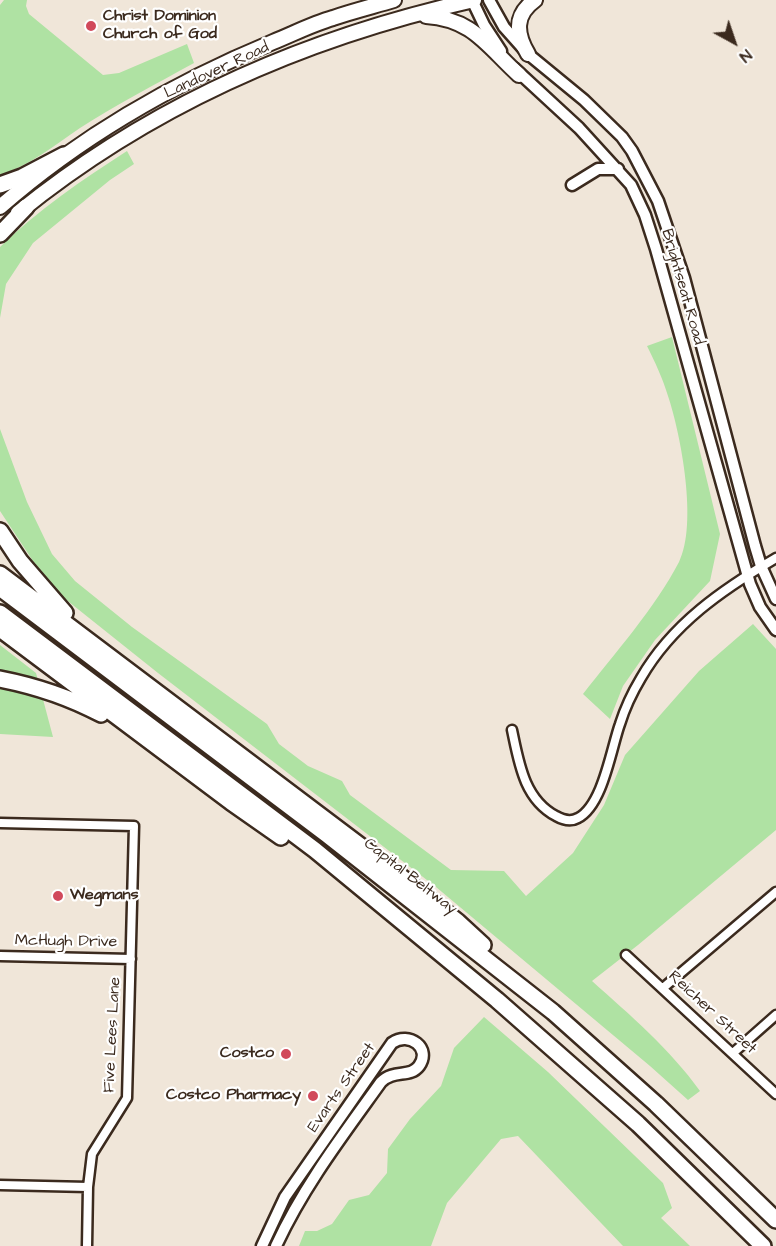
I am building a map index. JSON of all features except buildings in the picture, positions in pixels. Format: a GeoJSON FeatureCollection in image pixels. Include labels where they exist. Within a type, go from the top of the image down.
{"type":"FeatureCollection","features":[{"type":"Feature","properties":{"kind":"highway"},"geometry":{"type":"LineString","coordinates":[[0,185],[22,177],[64,155]]}},
{"type":"Feature","properties":{"kind":"highway"},"geometry":{"type":"LineString","coordinates":[[0,234],[26,207]]}},
{"type":"Feature","properties":{"kind":"highway"},"geometry":{"type":"LineString","coordinates":[[0,531],[20,561],[56,604],[116,661]]}},
{"type":"Feature","properties":{"kind":"highway"},"geometry":{"type":"LineString","coordinates":[[0,574],[433,902],[458,922],[553,1012]]}},
{"type":"Feature","properties":{"kind":"highway","name":"Capital Beltway"},"geometry":{"type":"LineString","coordinates":[[0,588],[360,859],[553,1012],[656,1104],[776,1220]]}},
{"type":"Feature","properties":{"kind":"highway"},"geometry":{"type":"LineString","coordinates":[[0,614],[315,850],[380,906],[497,1000],[646,1132],[763,1246]]}},
{"type":"Feature","properties":{"kind":"highway"},"geometry":{"type":"LineString","coordinates":[[0,629],[231,802],[380,906]]}},
{"type":"Feature","properties":{"kind":"highway"},"geometry":{"type":"LineString","coordinates":[[0,679],[33,686],[68,698],[151,742]]}},
{"type":"Feature","properties":{"kind":"main road","name":"Landover Road"},"geometry":{"type":"LineString","coordinates":[[0,207],[64,155],[133,111],[226,62],[331,18],[394,0]]}},
{"type":"Feature","properties":{"kind":"main road","name":"Landover Road"},"geometry":{"type":"LineString","coordinates":[[0,228],[91,158],[158,118],[290,55],[403,17],[473,0]]}},
{"type":"Feature","properties":{"kind":"main road"},"geometry":{"type":"LineString","coordinates":[[528,54],[520,42],[518,28],[524,10],[535,0]]}},
{"type":"Feature","properties":{"kind":"main road"},"geometry":{"type":"LineString","coordinates":[[403,17],[440,17],[463,24],[481,37],[519,75]]}},
{"type":"Feature","properties":{"kind":"street","name":"Brightseat Road"},"geometry":{"type":"LineString","coordinates":[[473,0],[493,40],[519,75],[579,128],[631,185],[645,215],[656,249],[747,576],[760,607],[776,630]]}},
{"type":"Feature","properties":{"kind":"street","name":"Brightseat Road"},"geometry":{"type":"LineString","coordinates":[[489,0],[504,27],[528,54],[584,100],[622,137],[632,151],[658,201],[684,278],[761,567],[776,599]]}},
{"type":"Feature","properties":{"kind":"street"},"geometry":{"type":"LineString","coordinates":[[572,185],[598,169],[618,169]]}},
{"type":"Feature","properties":{"kind":"street"},"geometry":{"type":"LineString","coordinates":[[512,730],[522,776],[534,797],[558,818],[570,821],[578,818],[589,809],[597,793],[627,705],[653,658],[695,612],[776,558]]}},
{"type":"Feature","properties":{"kind":"street","name":"Five Lees Lane"},"geometry":{"type":"LineString","coordinates":[[0,823],[134,826],[127,1098],[92,1154],[88,1187],[87,1246]]}},
{"type":"Feature","properties":{"kind":"street"},"geometry":{"type":"LineString","coordinates":[[663,988],[776,892]]}},
{"type":"Feature","properties":{"kind":"street","name":"Reicher Street"},"geometry":{"type":"LineString","coordinates":[[626,955],[776,1094]]}},
{"type":"Feature","properties":{"kind":"street","name":"McHugh Drive"},"geometry":{"type":"LineString","coordinates":[[0,956],[131,959]]}},
{"type":"Feature","properties":{"kind":"street"},"geometry":{"type":"LineString","coordinates":[[733,1053],[776,1015]]}},
{"type":"Feature","properties":{"kind":"street","name":"Evarts Street"},"geometry":{"type":"LineString","coordinates":[[262,1246],[291,1188],[392,1043],[404,1038],[416,1043],[423,1055],[421,1064],[409,1073],[392,1074],[381,1082],[320,1168],[289,1219],[276,1246]]}},
{"type":"Feature","properties":{"kind":"street"},"geometry":{"type":"LineString","coordinates":[[0,1185],[88,1187]]}},
{"type":"Feature","properties":{"kind":"green space"},"geometry":{"type":"Polygon","coordinates":[[[4,0],[27,0],[26,6],[29,14],[103,75],[119,73],[187,44],[194,63],[108,111],[31,161],[0,175],[0,5],[4,0]]]}},
{"type":"Feature","properties":{"kind":"green space"},"geometry":{"type":"Polygon","coordinates":[[[127,151],[134,164],[110,180],[33,243],[6,284],[0,318],[0,247],[61,196],[127,151]]]}},
{"type":"Feature","properties":{"kind":"green space"},"geometry":{"type":"Polygon","coordinates":[[[672,337],[720,534],[710,581],[655,640],[623,686],[610,719],[583,694],[658,596],[679,562],[685,546],[686,479],[678,433],[666,390],[647,346],[672,337]]]}},
{"type":"Feature","properties":{"kind":"green space"},"geometry":{"type":"Polygon","coordinates":[[[0,429],[27,502],[52,554],[75,581],[132,627],[267,724],[279,744],[308,766],[342,781],[350,795],[451,870],[504,871],[526,896],[573,853],[604,805],[625,755],[699,671],[753,624],[776,649],[776,830],[592,981],[663,1047],[700,1091],[688,1100],[436,887],[64,598],[33,561],[0,511],[0,429]]]}},
{"type":"Feature","properties":{"kind":"green space"},"geometry":{"type":"Polygon","coordinates":[[[0,645],[36,673],[53,737],[0,734],[0,645]]]}},
{"type":"Feature","properties":{"kind":"green space"},"geometry":{"type":"Polygon","coordinates":[[[484,1017],[548,1072],[663,1183],[672,1208],[661,1218],[690,1246],[623,1246],[518,1136],[501,1139],[447,1203],[431,1246],[299,1246],[305,1231],[317,1231],[332,1224],[349,1200],[369,1195],[387,1173],[388,1149],[410,1119],[441,1086],[454,1048],[484,1017]]]}},
{"type":"Feature","properties":{"kind":"place","name":"Christ Dominion Church of God"},"geometry":{"type":"Point","coordinates":[91,26]}},
{"type":"Feature","properties":{"kind":"place","name":"Wegmans"},"geometry":{"type":"Point","coordinates":[58,896]}},
{"type":"Feature","properties":{"kind":"place","name":"Costco"},"geometry":{"type":"Point","coordinates":[286,1054]}},
{"type":"Feature","properties":{"kind":"place","name":"Costco Pharmacy"},"geometry":{"type":"Point","coordinates":[313,1096]}}]}
